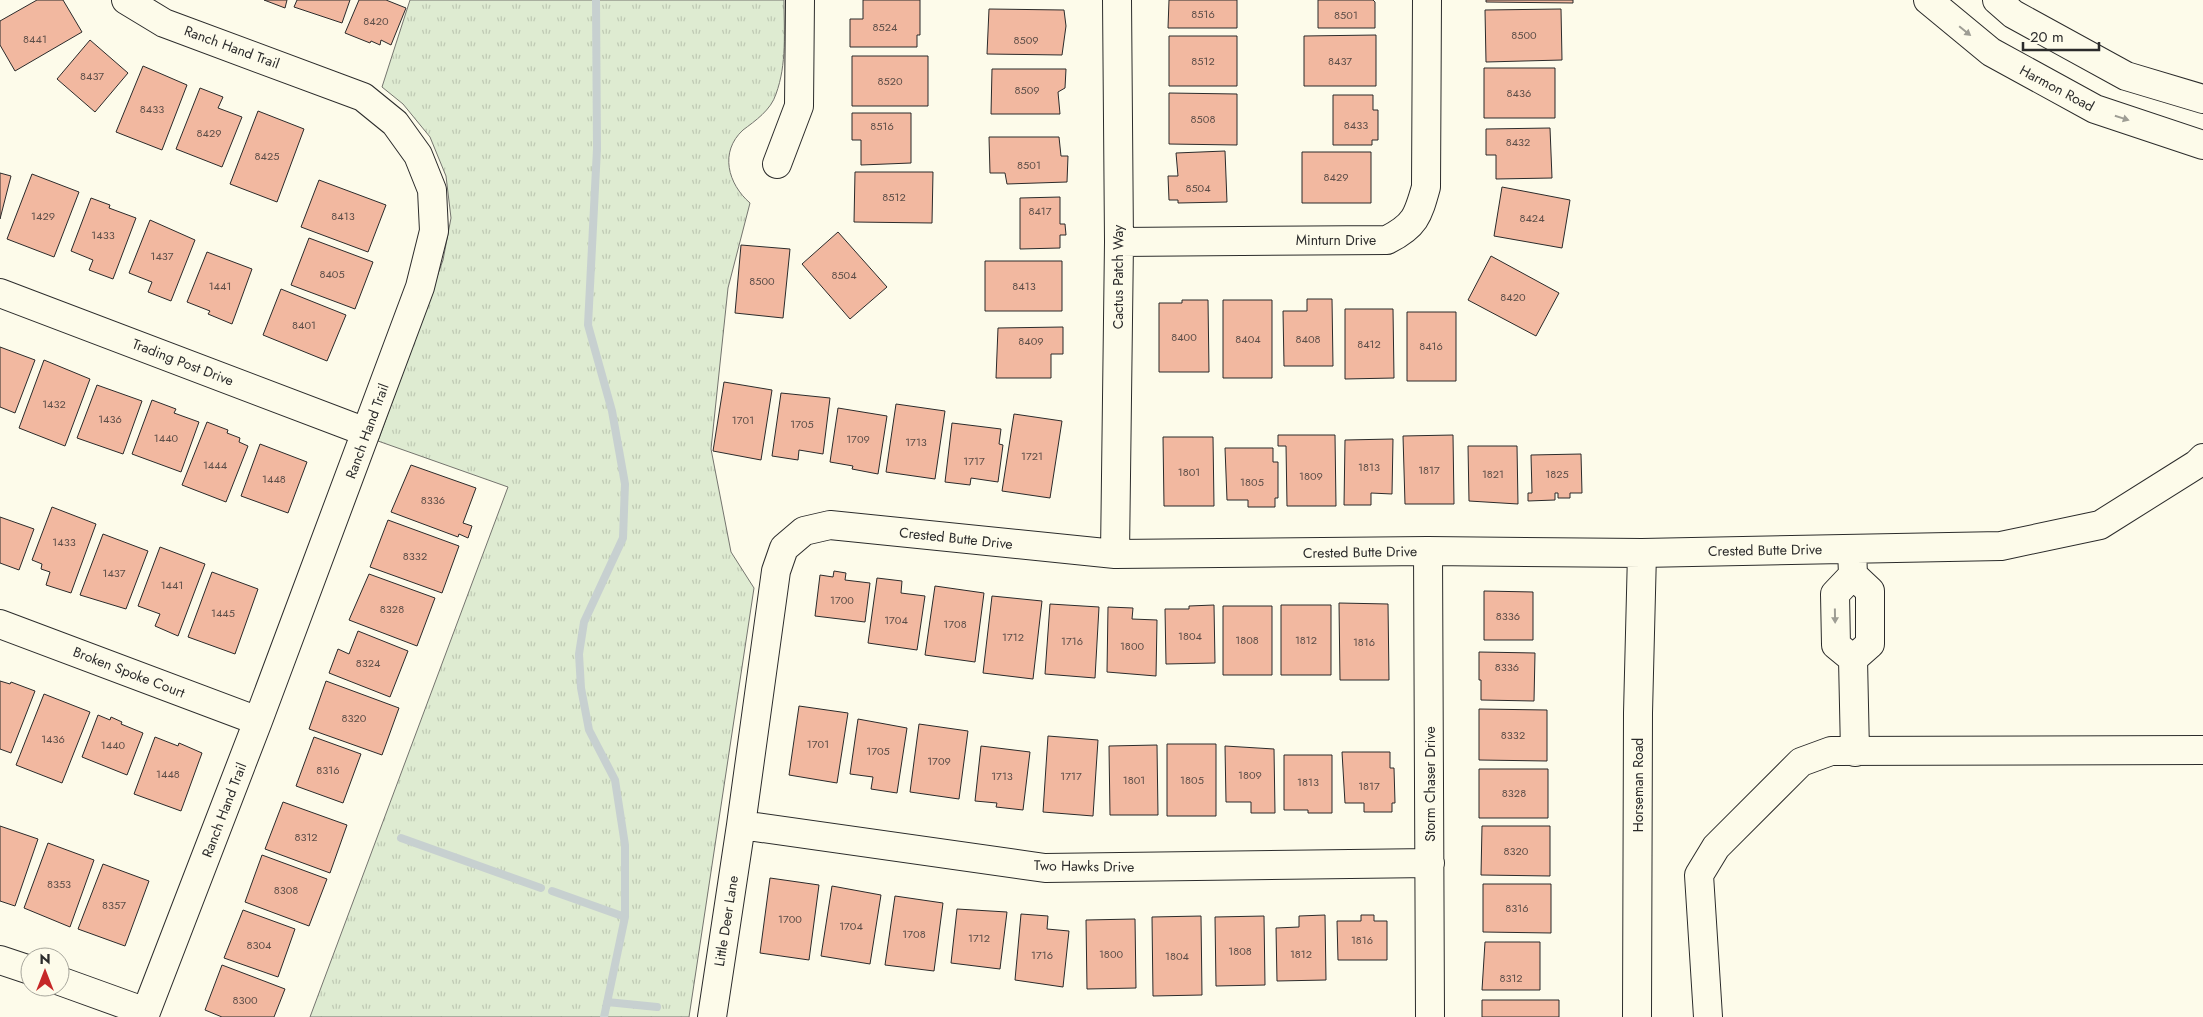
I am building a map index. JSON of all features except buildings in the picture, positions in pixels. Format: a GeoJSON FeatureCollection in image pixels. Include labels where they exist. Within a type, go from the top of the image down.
{"type":"FeatureCollection","features":[{"type":"Feature","properties":{"kind":"street","name":"Ranch Hand Trail"},"geometry":{"type":"LineString","coordinates":[[126,0],[164,23],[325,81],[362,97],[395,123],[418,155],[432,190],[434,231],[420,287],[258,721],[145,1015]]}},
{"type":"Feature","properties":{"kind":"street"},"geometry":{"type":"LineString","coordinates":[[778,164],[799,106],[800,0]]}},
{"type":"Feature","properties":{"kind":"street","name":"Cactus Patch Way"},"geometry":{"type":"LineString","coordinates":[[1115,554],[1119,242],[1117,0]]}},
{"type":"Feature","properties":{"kind":"street","name":"Minturn Drive"},"geometry":{"type":"LineString","coordinates":[[1119,242],[1387,240],[1405,231],[1418,213],[1426,187],[1427,0]]}},
{"type":"Feature","properties":{"kind":"street","name":"Harmon Road"},"geometry":{"type":"LineString","coordinates":[[1928,0],[1991,52],[2095,109],[2203,145]]}},
{"type":"Feature","properties":{"kind":"street"},"geometry":{"type":"LineString","coordinates":[[1997,0],[2013,14],[2126,76],[2203,99]]}},
{"type":"Feature","properties":{"kind":"street","name":"Trading Post Drive"},"geometry":{"type":"LineString","coordinates":[[0,293],[366,432]]}},
{"type":"Feature","properties":{"kind":"street","name":"Crested Butte Drive"},"geometry":{"type":"LineString","coordinates":[[741,825],[776,571],[784,548],[804,531],[830,524],[1115,554],[1428,551],[1642,553],[1853,562],[2001,546],[2100,525],[2197,464],[2203,458]]}},
{"type":"Feature","properties":{"kind":"street","name":"Storm Chaser Drive"},"geometry":{"type":"LineString","coordinates":[[1428,551],[1430,1017]]}},
{"type":"Feature","properties":{"kind":"street","name":"Horseman Road"},"geometry":{"type":"LineString","coordinates":[[1637,1017],[1638,713],[1642,553]]}},
{"type":"Feature","properties":{"kind":"street"},"geometry":{"type":"LineString","coordinates":[[1853,562],[1870,590],[1870,644],[1853,659],[1854,752]]}},
{"type":"Feature","properties":{"kind":"street","name":"Broken Spoke Court"},"geometry":{"type":"LineString","coordinates":[[0,624],[258,721]]}},
{"type":"Feature","properties":{"kind":"street"},"geometry":{"type":"LineString","coordinates":[[1708,1017],[1698,875],[1716,847],[1801,762],[1831,751],[2203,750]]}},
{"type":"Feature","properties":{"kind":"street","name":"Two Hawks Drive"},"geometry":{"type":"LineString","coordinates":[[741,825],[1044,868],[1430,863]]}},
{"type":"Feature","properties":{"kind":"street","name":"Little Deer Lane"},"geometry":{"type":"LineString","coordinates":[[712,1017],[741,825]]}},
{"type":"Feature","properties":{"kind":"street"},"geometry":{"type":"LineString","coordinates":[[0,960],[20,967]]}},
{"type":"Feature","properties":{"kind":"street"},"geometry":{"type":"LineString","coordinates":[[70,985],[145,1015]]}},
{"type":"Feature","properties":{"kind":"green space"},"geometry":{"type":"Polygon","coordinates":[[[410,0],[784,0],[783,60],[780,83],[774,100],[767,110],[743,130],[736,139],[731,148],[729,158],[729,168],[736,187],[750,203],[728,288],[711,449],[731,552],[754,588],[689,1017],[310,1017],[508,487],[378,441],[443,260],[451,218],[446,176],[430,137],[403,104],[382,87],[410,0]]]}},
{"type":"Feature","properties":{"kind":"waterway"},"geometry":{"type":"LineString","coordinates":[[596,0],[597,149],[588,325],[612,411],[625,484],[623,538],[584,622],[579,654],[581,688],[589,730],[615,780],[625,845],[625,917],[604,1017]]}},
{"type":"Feature","properties":{"kind":"waterway"},"geometry":{"type":"LineString","coordinates":[[401,838],[541,888]]}},
{"type":"Feature","properties":{"kind":"waterway"},"geometry":{"type":"LineString","coordinates":[[552,891],[625,917]]}},
{"type":"Feature","properties":{"kind":"waterway"},"geometry":{"type":"LineString","coordinates":[[607,1002],[657,1007]]}}]}
